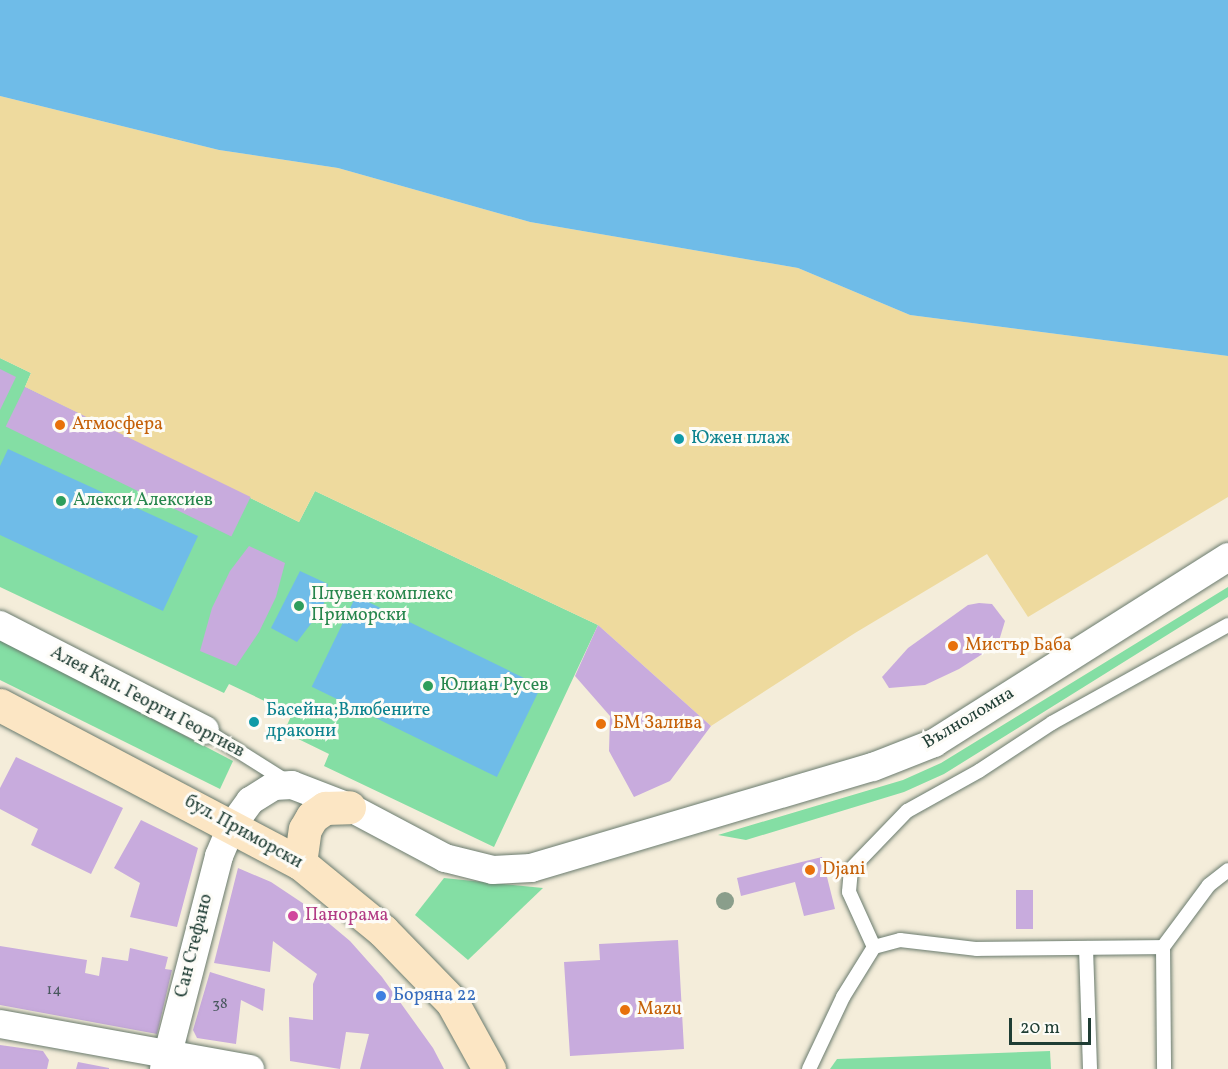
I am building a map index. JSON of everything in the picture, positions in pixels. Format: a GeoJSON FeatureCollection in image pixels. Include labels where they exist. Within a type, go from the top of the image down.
{"type":"FeatureCollection","features":[{"type":"Feature","properties":{"kind":"main road","name":"бул. Приморски"},"geometry":{"type":"LineString","coordinates":[[0,705],[300,863],[383,931],[452,1002],[489,1069]]}},
{"type":"Feature","properties":{"kind":"main road"},"geometry":{"type":"LineString","coordinates":[[300,863],[305,830],[312,817],[325,808],[349,807]]}},
{"type":"Feature","properties":{"kind":"street","name":"Вълноломна"},"geometry":{"type":"LineString","coordinates":[[292,785],[349,807],[445,858],[493,870],[531,868],[873,767],[934,743],[1228,558]]}},
{"type":"Feature","properties":{"kind":"street","name":"Алея Кап. Георги Георгиев"},"geometry":{"type":"LineString","coordinates":[[0,625],[205,730]]}},
{"type":"Feature","properties":{"kind":"street","name":"Сан Стефано"},"geometry":{"type":"LineString","coordinates":[[166,1061],[219,856],[232,826],[256,795],[274,786],[292,785]]}},
{"type":"Feature","properties":{"kind":"street"},"geometry":{"type":"LineString","coordinates":[[0,1024],[166,1061],[250,1069]]}},
{"type":"Feature","properties":{"kind":"lane"},"geometry":{"type":"LineString","coordinates":[[874,947],[849,892],[851,869],[908,811],[979,771],[1072,711],[1228,625]]}},
{"type":"Feature","properties":{"kind":"lane","name":"Алея Кап. Георги Георгиев"},"geometry":{"type":"LineString","coordinates":[[205,730],[292,785]]}},
{"type":"Feature","properties":{"kind":"lane"},"geometry":{"type":"LineString","coordinates":[[1164,1069],[1163,947],[1209,885],[1228,870]]}},
{"type":"Feature","properties":{"kind":"lane"},"geometry":{"type":"LineString","coordinates":[[809,1069],[843,997],[874,947],[900,940],[978,949],[1163,947]]}},
{"type":"Feature","properties":{"kind":"lane"},"geometry":{"type":"LineString","coordinates":[[1086,948],[1090,1069]]}},
{"type":"Feature","properties":{"kind":"green space","name":"Плувен комплекс Приморски"},"geometry":{"type":"Polygon","coordinates":[[[0,358],[31,373],[25,387],[299,522],[315,491],[598,625],[494,847],[324,766],[329,754],[284,732],[292,714],[229,684],[224,693],[0,587],[0,358]]]}},
{"type":"Feature","properties":{"kind":"green space"},"geometry":{"type":"Polygon","coordinates":[[[1228,587],[1228,597],[944,774],[904,792],[746,840],[718,835],[903,780],[941,763],[1228,587]]]}},
{"type":"Feature","properties":{"kind":"green space"},"geometry":{"type":"Polygon","coordinates":[[[0,639],[233,761],[220,789],[0,680],[0,639]]]}},
{"type":"Feature","properties":{"kind":"green space"},"geometry":{"type":"Polygon","coordinates":[[[444,878],[543,888],[468,960],[415,915],[444,878]]]}},
{"type":"Feature","properties":{"kind":"green space"},"geometry":{"type":"Polygon","coordinates":[[[1050,1051],[1051,1069],[830,1069],[837,1059],[1050,1051]]]}},
{"type":"Feature","properties":{"kind":"sand","name":"Южен плаж"},"geometry":{"type":"Polygon","coordinates":[[[0,96],[219,150],[338,168],[530,222],[798,268],[910,315],[1228,356],[1228,497],[1028,617],[987,554],[855,633],[711,726],[598,625],[315,491],[299,522],[25,387],[31,373],[0,358],[0,96]]]}},
{"type":"Feature","properties":{"kind":"water"},"geometry":{"type":"Polygon","coordinates":[[[0,0],[1228,0],[1228,356],[910,315],[798,268],[530,222],[338,168],[219,150],[0,96],[0,0]]]}},
{"type":"Feature","properties":{"kind":"water","name":"Алекси Алексиев"},"geometry":{"type":"Polygon","coordinates":[[[8,449],[198,536],[163,611],[0,535],[0,466],[8,449]]]}},
{"type":"Feature","properties":{"kind":"water"},"geometry":{"type":"Polygon","coordinates":[[[300,571],[328,584],[323,608],[297,642],[271,628],[300,571]]]}},
{"type":"Feature","properties":{"kind":"water","name":"Юлиан Русев"},"geometry":{"type":"Polygon","coordinates":[[[356,596],[541,686],[497,777],[312,687],[356,596]]]}},
{"type":"Feature","properties":{"kind":"building"},"geometry":{"type":"Polygon","coordinates":[[[0,369],[16,377],[0,410],[0,369]]]}},
{"type":"Feature","properties":{"kind":"building"},"geometry":{"type":"Polygon","coordinates":[[[25,387],[251,497],[231,537],[6,427],[25,387]]]}},
{"type":"Feature","properties":{"kind":"building"},"geometry":{"type":"Polygon","coordinates":[[[249,546],[285,563],[276,597],[259,632],[236,666],[200,651],[212,608],[230,571],[249,546]]]}},
{"type":"Feature","properties":{"kind":"building","name":"Мистър Баба"},"geometry":{"type":"Polygon","coordinates":[[[992,604],[1005,621],[998,644],[959,669],[925,685],[889,688],[882,677],[908,648],[968,605],[992,604]]]}},
{"type":"Feature","properties":{"kind":"building"},"geometry":{"type":"Polygon","coordinates":[[[598,625],[711,726],[670,781],[634,797],[609,751],[610,716],[575,676],[598,625]]]}},
{"type":"Feature","properties":{"kind":"building"},"geometry":{"type":"Polygon","coordinates":[[[16,757],[123,808],[91,874],[31,845],[38,829],[0,809],[0,788],[16,757]]]}},
{"type":"Feature","properties":{"kind":"building"},"geometry":{"type":"Polygon","coordinates":[[[141,820],[198,848],[177,927],[130,917],[140,883],[114,868],[141,820]]]}},
{"type":"Feature","properties":{"kind":"building"},"geometry":{"type":"Polygon","coordinates":[[[822,857],[835,909],[804,916],[795,882],[741,896],[737,878],[822,857]]]}},
{"type":"Feature","properties":{"kind":"building"},"geometry":{"type":"Polygon","coordinates":[[[238,868],[271,882],[313,910],[350,941],[382,977],[433,1048],[444,1069],[360,1069],[369,1034],[346,1032],[340,1069],[290,1061],[289,1017],[313,1020],[313,984],[317,974],[273,941],[270,972],[214,963],[238,868]]]}},
{"type":"Feature","properties":{"kind":"building"},"geometry":{"type":"Polygon","coordinates":[[[1016,890],[1033,890],[1033,929],[1016,929],[1016,890]]]}},
{"type":"Feature","properties":{"kind":"building","name":"Mazu"},"geometry":{"type":"Polygon","coordinates":[[[678,940],[684,1049],[570,1056],[564,962],[600,960],[599,944],[678,940]]]}},
{"type":"Feature","properties":{"kind":"building"},"geometry":{"type":"Polygon","coordinates":[[[0,946],[87,960],[85,973],[99,976],[102,957],[128,961],[130,948],[168,957],[165,969],[172,970],[157,1034],[0,1005],[0,946]]]}},
{"type":"Feature","properties":{"kind":"building"},"geometry":{"type":"Polygon","coordinates":[[[210,972],[265,989],[263,1011],[241,1000],[236,1044],[197,1038],[193,1030],[210,972]]]}},
{"type":"Feature","properties":{"kind":"building"},"geometry":{"type":"Polygon","coordinates":[[[0,1045],[43,1051],[49,1060],[47,1069],[0,1069],[0,1045]]]}},
{"type":"Feature","properties":{"kind":"building"},"geometry":{"type":"Polygon","coordinates":[[[78,1062],[109,1068],[109,1069],[76,1069],[78,1062]]]}},
{"type":"Feature","properties":{"kind":"place","name":"Атмосфера"},"geometry":{"type":"Point","coordinates":[60,425]}},
{"type":"Feature","properties":{"kind":"place","name":"Южен плаж"},"geometry":{"type":"Point","coordinates":[679,439]}},
{"type":"Feature","properties":{"kind":"place","name":"Алекси Алексиев"},"geometry":{"type":"Point","coordinates":[61,501]}},
{"type":"Feature","properties":{"kind":"place","name":"Плувен комплекс Приморски"},"geometry":{"type":"Point","coordinates":[299,606]}},
{"type":"Feature","properties":{"kind":"place","name":"Мистър Баба"},"geometry":{"type":"Point","coordinates":[953,646]}},
{"type":"Feature","properties":{"kind":"place","name":"Юлиан Русев"},"geometry":{"type":"Point","coordinates":[428,686]}},
{"type":"Feature","properties":{"kind":"place","name":"Басейна;Влюбените дракони"},"geometry":{"type":"Point","coordinates":[254,722]}},
{"type":"Feature","properties":{"kind":"place","name":"БМ Залива"},"geometry":{"type":"Point","coordinates":[601,724]}},
{"type":"Feature","properties":{"kind":"place","name":"Djani"},"geometry":{"type":"Point","coordinates":[810,870]}},
{"type":"Feature","properties":{"kind":"place","name":"Панорама"},"geometry":{"type":"Point","coordinates":[293,916]}},
{"type":"Feature","properties":{"kind":"place","name":"Боряна 22"},"geometry":{"type":"Point","coordinates":[381,996]}},
{"type":"Feature","properties":{"kind":"place","name":"Mazu"},"geometry":{"type":"Point","coordinates":[625,1010]}}]}
